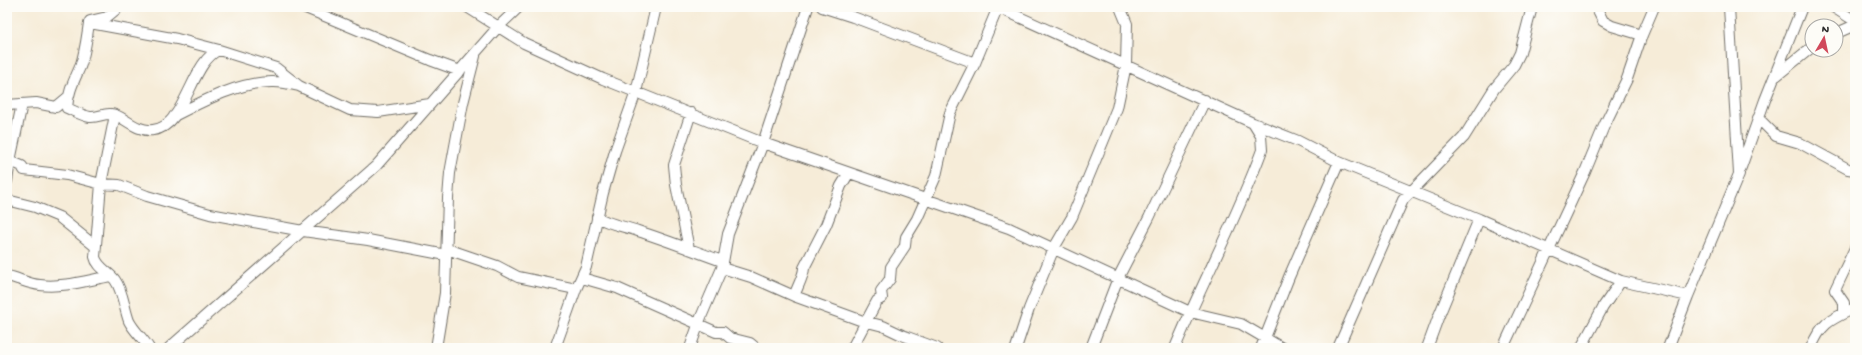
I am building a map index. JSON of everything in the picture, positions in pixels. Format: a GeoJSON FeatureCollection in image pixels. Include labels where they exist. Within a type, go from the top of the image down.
{"type":"FeatureCollection","features":[{"type":"Feature","properties":{"kind":"street"},"geometry":{"type":"LineString","coordinates":[[119,7],[107,18],[90,21],[80,66],[68,97],[67,108],[90,117],[112,113],[136,127],[150,130],[163,127],[174,116],[206,61],[214,52],[219,50]]}},
{"type":"Feature","properties":{"kind":"street"},"geometry":{"type":"LineString","coordinates":[[303,7],[460,71]]}},
{"type":"Feature","properties":{"kind":"street"},"geometry":{"type":"LineString","coordinates":[[467,7],[524,42],[603,79],[763,143],[1010,228],[1190,312],[1241,324],[1282,348]]}},
{"type":"Feature","properties":{"kind":"street"},"geometry":{"type":"LineString","coordinates":[[169,348],[376,166],[498,27],[508,11],[519,7]]}},
{"type":"Feature","properties":{"kind":"street"},"geometry":{"type":"LineString","coordinates":[[555,348],[576,289],[582,278],[613,158],[636,92],[656,7]]}},
{"type":"Feature","properties":{"kind":"street"},"geometry":{"type":"LineString","coordinates":[[690,348],[698,323],[722,264],[728,234],[763,143],[808,7]]}},
{"type":"Feature","properties":{"kind":"street"},"geometry":{"type":"LineString","coordinates":[[822,7],[975,63]]}},
{"type":"Feature","properties":{"kind":"street"},"geometry":{"type":"LineString","coordinates":[[852,348],[877,301],[882,298],[881,291],[890,279],[891,267],[905,246],[906,237],[936,176],[950,113],[975,63],[998,7],[1253,123],[1298,141],[1339,162],[1479,219],[1621,281],[1688,296]]}},
{"type":"Feature","properties":{"kind":"street"},"geometry":{"type":"LineString","coordinates":[[1016,348],[1028,309],[1054,248],[1072,216],[1117,108],[1126,64],[1127,24],[1120,7]]}},
{"type":"Feature","properties":{"kind":"street"},"geometry":{"type":"LineString","coordinates":[[1338,348],[1403,200],[1464,137],[1494,88],[1514,65],[1520,53],[1532,7]]}},
{"type":"Feature","properties":{"kind":"street"},"geometry":{"type":"LineString","coordinates":[[1596,7],[1603,21],[1612,26],[1642,35]]}},
{"type":"Feature","properties":{"kind":"street"},"geometry":{"type":"LineString","coordinates":[[1503,348],[1586,172],[1604,126],[1627,79],[1642,35],[1654,7]]}},
{"type":"Feature","properties":{"kind":"street"},"geometry":{"type":"LineString","coordinates":[[1729,7],[1739,174]]}},
{"type":"Feature","properties":{"kind":"street"},"geometry":{"type":"LineString","coordinates":[[1668,348],[1739,174],[1758,118],[1802,7]]}},
{"type":"Feature","properties":{"kind":"street"},"geometry":{"type":"LineString","coordinates":[[1833,7],[1855,21]]}},
{"type":"Feature","properties":{"kind":"street"},"geometry":{"type":"LineString","coordinates":[[89,23],[177,39],[219,50],[276,68],[299,86],[350,110],[378,112],[430,104]]}},
{"type":"Feature","properties":{"kind":"street"},"geometry":{"type":"LineString","coordinates":[[1844,30],[1855,25]]}},
{"type":"Feature","properties":{"kind":"street"},"geometry":{"type":"LineString","coordinates":[[436,348],[445,293],[450,173],[463,103],[476,52]]}},
{"type":"Feature","properties":{"kind":"street"},"geometry":{"type":"LineString","coordinates":[[1774,77],[1804,53]]}},
{"type":"Feature","properties":{"kind":"street"},"geometry":{"type":"LineString","coordinates":[[174,116],[208,99],[256,84],[275,82],[299,86]]}},
{"type":"Feature","properties":{"kind":"street"},"geometry":{"type":"LineString","coordinates":[[7,105],[36,103],[56,107],[68,97]]}},
{"type":"Feature","properties":{"kind":"street"},"geometry":{"type":"LineString","coordinates":[[1091,348],[1118,278],[1149,218],[1205,100]]}},
{"type":"Feature","properties":{"kind":"street"},"geometry":{"type":"LineString","coordinates":[[7,181],[22,104]]}},
{"type":"Feature","properties":{"kind":"street"},"geometry":{"type":"LineString","coordinates":[[690,249],[676,185],[674,165],[691,114]]}},
{"type":"Feature","properties":{"kind":"street"},"geometry":{"type":"LineString","coordinates":[[115,115],[101,184],[95,260],[111,276],[120,289],[130,322],[135,331],[149,348]]}},
{"type":"Feature","properties":{"kind":"street"},"geometry":{"type":"LineString","coordinates":[[1758,118],[1776,136],[1800,143],[1848,169],[1855,170]]}},
{"type":"Feature","properties":{"kind":"street"},"geometry":{"type":"LineString","coordinates":[[1175,348],[1190,312],[1225,242],[1262,150],[1261,136],[1253,123]]}},
{"type":"Feature","properties":{"kind":"street"},"geometry":{"type":"LineString","coordinates":[[10,161],[22,166],[24,170],[67,175],[101,184],[119,185],[147,196],[210,214],[303,231],[446,252],[497,266],[518,276],[576,289]]}},
{"type":"Feature","properties":{"kind":"street"},"geometry":{"type":"LineString","coordinates":[[1261,348],[1339,162]]}},
{"type":"Feature","properties":{"kind":"street"},"geometry":{"type":"LineString","coordinates":[[794,296],[798,283],[804,273],[804,268],[826,225],[841,186],[849,173]]}},
{"type":"Feature","properties":{"kind":"street"},"geometry":{"type":"LineString","coordinates":[[7,200],[35,207],[59,217],[95,246]]}},
{"type":"Feature","properties":{"kind":"street"},"geometry":{"type":"LineString","coordinates":[[597,217],[615,225],[637,230],[690,249],[794,296],[860,320],[867,321],[938,348]]}},
{"type":"Feature","properties":{"kind":"street"},"geometry":{"type":"LineString","coordinates":[[1427,348],[1479,219]]}},
{"type":"Feature","properties":{"kind":"street"},"geometry":{"type":"LineString","coordinates":[[1844,313],[1844,303],[1835,290],[1855,248]]}},
{"type":"Feature","properties":{"kind":"street"},"geometry":{"type":"LineString","coordinates":[[7,276],[21,279],[31,284],[52,286],[85,282],[111,276]]}},
{"type":"Feature","properties":{"kind":"street"},"geometry":{"type":"LineString","coordinates":[[582,278],[607,285],[716,332],[723,332],[730,338],[750,342],[756,348]]}},
{"type":"Feature","properties":{"kind":"street"},"geometry":{"type":"LineString","coordinates":[[1581,348],[1603,307],[1621,281]]}},
{"type":"Feature","properties":{"kind":"street"},"geometry":{"type":"LineString","coordinates":[[1811,348],[1816,335],[1824,324],[1833,318],[1855,308]]}},
{"type":"Feature","properties":{"kind":"street"},"geometry":{"type":"LineString","coordinates":[[178,348],[184,335]]}}]}
